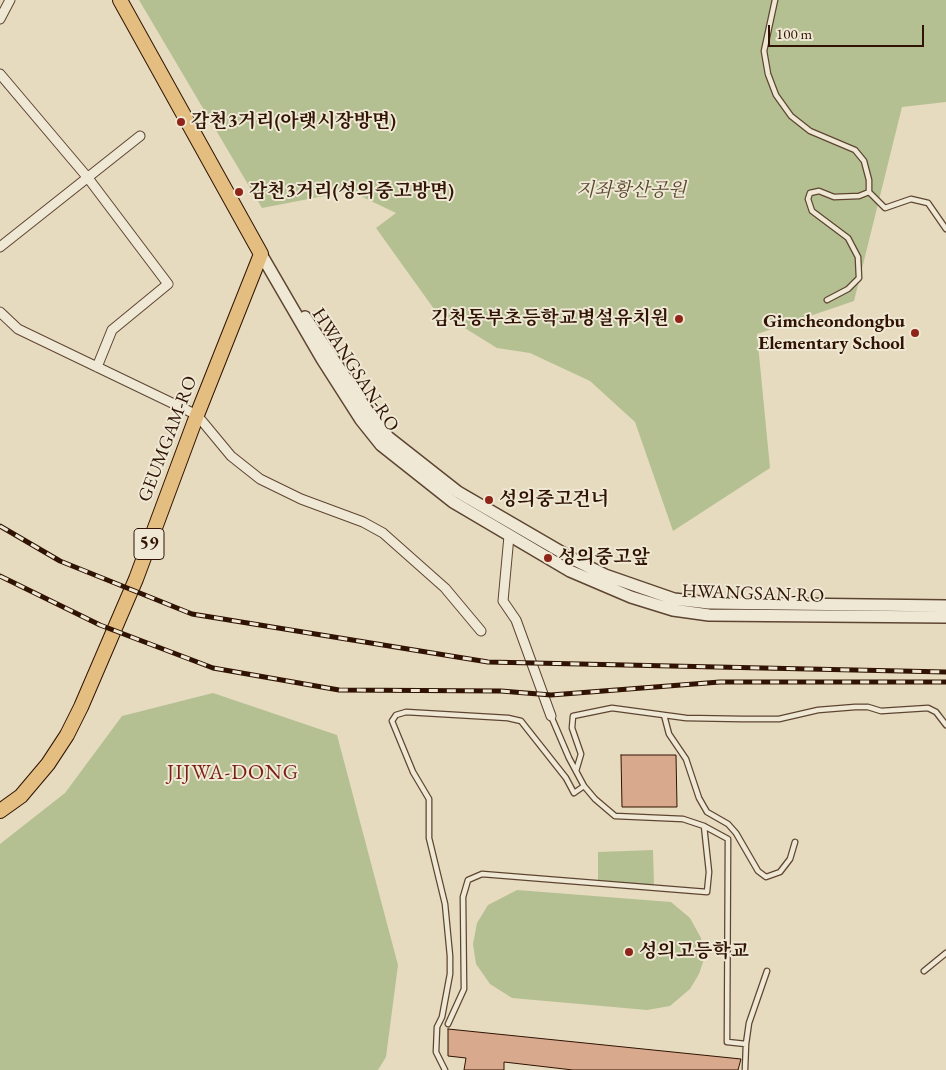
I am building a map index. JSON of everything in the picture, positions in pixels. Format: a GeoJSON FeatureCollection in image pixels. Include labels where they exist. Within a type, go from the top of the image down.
{"type":"FeatureCollection","features":[{"type":"Feature","properties":{"kind":"main road","name":"HWANGSAN-RO"},"geometry":{"type":"LineString","coordinates":[[120,0],[261,254]]}},
{"type":"Feature","properties":{"kind":"main road","name":"GEUMGAM-RO"},"geometry":{"type":"LineString","coordinates":[[0,811],[27,789],[67,735],[136,579],[197,415],[261,254]]}},
{"type":"Feature","properties":{"kind":"street"},"geometry":{"type":"LineString","coordinates":[[0,19],[10,0]]}},
{"type":"Feature","properties":{"kind":"street"},"geometry":{"type":"LineString","coordinates":[[0,74],[88,178],[168,284],[112,330],[97,367]]}},
{"type":"Feature","properties":{"kind":"street"},"geometry":{"type":"LineString","coordinates":[[0,247],[140,136]]}},
{"type":"Feature","properties":{"kind":"street","name":"HWANGSAN-RO"},"geometry":{"type":"LineString","coordinates":[[261,254],[322,360],[361,420],[381,445],[453,502],[570,571],[631,597],[673,610],[709,615],[946,617]]}},
{"type":"Feature","properties":{"kind":"street","name":"HWANGSAN-RO"},"geometry":{"type":"LineString","coordinates":[[261,254],[369,413],[388,437],[458,492],[574,560],[638,588],[674,599],[709,603],[946,606]]}},
{"type":"Feature","properties":{"kind":"street"},"geometry":{"type":"LineString","coordinates":[[0,312],[18,329],[197,415],[231,456],[260,479],[301,499],[363,522],[383,533],[445,588],[481,631]]}},
{"type":"Feature","properties":{"kind":"street"},"geometry":{"type":"LineString","coordinates":[[509,536],[503,601],[516,620],[551,716]]}},
{"type":"Feature","properties":{"kind":"lane"},"geometry":{"type":"LineString","coordinates":[[775,0],[764,52],[768,74],[776,95],[791,116],[810,131],[855,150],[864,161],[869,180],[869,192],[885,208],[912,199],[928,203],[946,229]]}},
{"type":"Feature","properties":{"kind":"lane"},"geometry":{"type":"LineString","coordinates":[[827,300],[848,290],[859,278],[858,257],[848,238],[812,212],[808,199],[810,193],[819,191],[834,197],[859,196],[869,192]]}},
{"type":"Feature","properties":{"kind":"lane"},"geometry":{"type":"LineString","coordinates":[[576,771],[581,754],[572,728],[573,716],[612,708],[700,719],[770,719],[818,710],[868,707],[881,711],[928,708],[936,712],[946,725]]}},
{"type":"Feature","properties":{"kind":"lane"},"geometry":{"type":"LineString","coordinates":[[444,1070],[436,1052],[437,1027],[442,1017],[450,974],[445,904],[429,838],[429,798],[413,772],[394,731],[392,722],[396,715],[406,712],[508,718],[520,721],[566,778],[574,793],[584,786]]}},
{"type":"Feature","properties":{"kind":"lane"},"geometry":{"type":"LineString","coordinates":[[664,715],[669,734],[686,759],[699,798],[706,812],[728,824],[736,833],[758,870],[766,877],[780,872],[790,859],[795,842]]}},
{"type":"Feature","properties":{"kind":"lane"},"geometry":{"type":"LineString","coordinates":[[551,716],[584,786],[595,800],[615,816],[683,819],[704,826],[728,839],[727,1042],[746,1044]]}},
{"type":"Feature","properties":{"kind":"lane"},"geometry":{"type":"LineString","coordinates":[[448,1024],[464,989],[464,897],[468,880],[482,874],[707,892],[709,872],[704,826]]}},
{"type":"Feature","properties":{"kind":"lane"},"geometry":{"type":"LineString","coordinates":[[924,971],[946,953]]}},
{"type":"Feature","properties":{"kind":"lane"},"geometry":{"type":"LineString","coordinates":[[745,1070],[749,1023],[767,971]]}},
{"type":"Feature","properties":{"kind":"green space","name":"지좌황산공원"},"geometry":{"type":"Polygon","coordinates":[[[139,0],[946,0],[946,102],[902,107],[854,301],[757,334],[770,468],[673,531],[635,422],[590,381],[530,353],[497,348],[434,309],[376,228],[396,213],[350,191],[262,208],[139,0]]]}},
{"type":"Feature","properties":{"kind":"green space"},"geometry":{"type":"Polygon","coordinates":[[[213,693],[337,735],[398,965],[386,1057],[378,1070],[0,1070],[0,844],[65,793],[122,716],[213,693]]]}},
{"type":"Feature","properties":{"kind":"green space"},"geometry":{"type":"Polygon","coordinates":[[[653,850],[654,885],[598,881],[598,852],[653,850]]]}},
{"type":"Feature","properties":{"kind":"green space"},"geometry":{"type":"Polygon","coordinates":[[[517,890],[671,902],[690,918],[701,938],[705,956],[699,974],[690,989],[670,1006],[647,1010],[512,998],[490,984],[476,964],[473,944],[477,923],[488,905],[517,890]]]}},
{"type":"Feature","properties":{"kind":"building"},"geometry":{"type":"Polygon","coordinates":[[[621,755],[676,755],[677,807],[622,807],[621,755]]]}},
{"type":"Feature","properties":{"kind":"building"},"geometry":{"type":"Polygon","coordinates":[[[448,1029],[741,1059],[738,1070],[573,1070],[504,1062],[504,1070],[464,1070],[466,1058],[448,1056],[448,1029]]]}},
{"type":"Feature","properties":{"kind":"railway"},"geometry":{"type":"LineString","coordinates":[[0,526],[60,561],[192,614],[488,662],[946,672]]}},
{"type":"Feature","properties":{"kind":"railway"},"geometry":{"type":"LineString","coordinates":[[0,576],[100,625],[213,668],[339,690],[501,691],[551,695],[720,682],[946,682]]}},
{"type":"Feature","properties":{"kind":"place","name":"감천3거리(아랫시장방면)"},"geometry":{"type":"Point","coordinates":[181,122]}},
{"type":"Feature","properties":{"kind":"place","name":"감천3거리(성의중고방면)"},"geometry":{"type":"Point","coordinates":[239,192]}},
{"type":"Feature","properties":{"kind":"place","name":"김천동부초등학교병설유치원"},"geometry":{"type":"Point","coordinates":[679,319]}},
{"type":"Feature","properties":{"kind":"place","name":"Gimcheondongbu Elementary School"},"geometry":{"type":"Point","coordinates":[915,333]}},
{"type":"Feature","properties":{"kind":"place","name":"성의중고건너"},"geometry":{"type":"Point","coordinates":[489,500]}},
{"type":"Feature","properties":{"kind":"place","name":"성의중고앞"},"geometry":{"type":"Point","coordinates":[548,558]}},
{"type":"Feature","properties":{"kind":"place","name":"성의고등학교"},"geometry":{"type":"Point","coordinates":[629,952]}},
{"type":"Feature","properties":{"kind":"district","name":"JIJWA-DONG"},"geometry":{"type":"Point","coordinates":[233,773]}}]}
